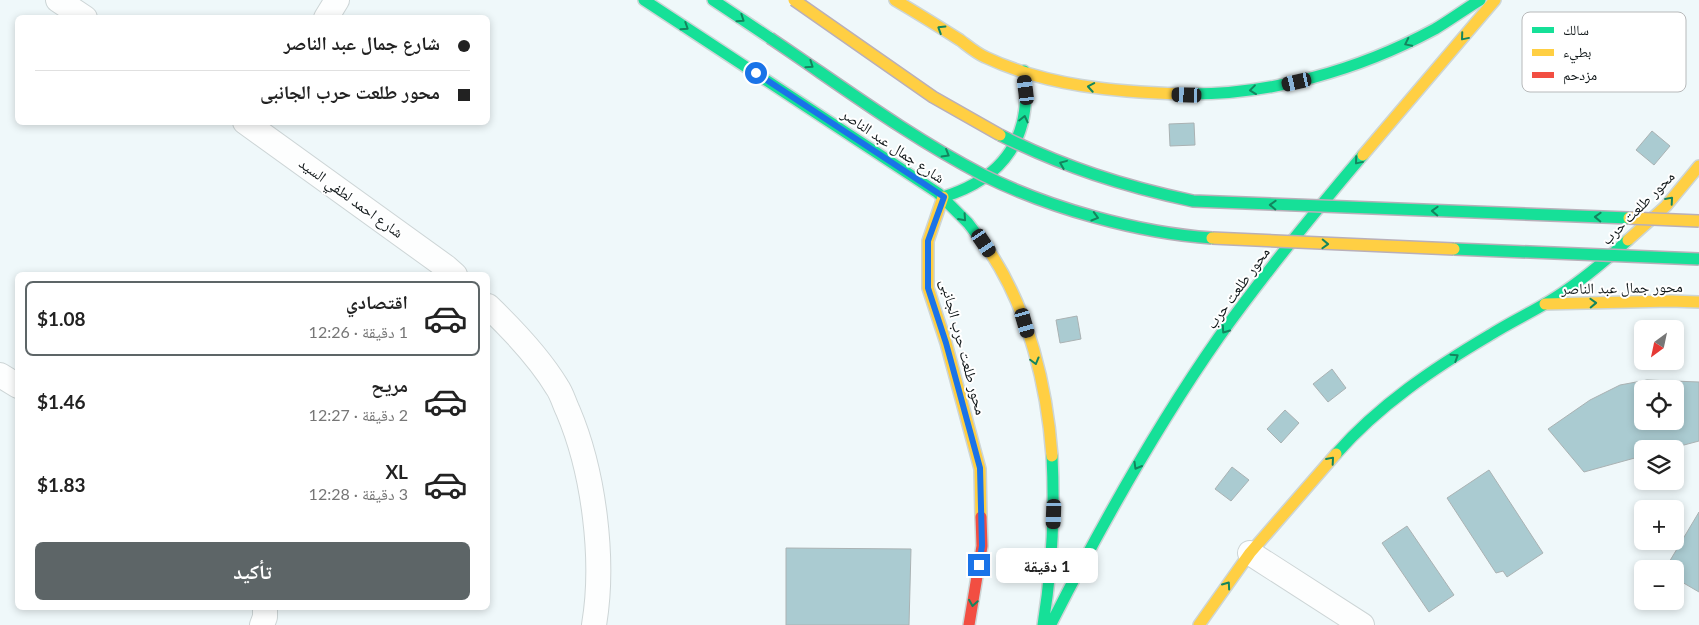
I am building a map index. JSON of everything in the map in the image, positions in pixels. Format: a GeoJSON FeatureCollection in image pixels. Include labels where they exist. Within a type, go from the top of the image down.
{"type":"FeatureCollection","features":[{"type":"Feature","properties":{"kind":"main road","name":"شارع جمال عبد الناصر"},"geometry":{"type":"LineString","coordinates":[[644,0],[944,197],[984,243],[1000,268],[1022,316],[1037,367],[1051,446],[1054,542],[1043,625]]}},
{"type":"Feature","properties":{"kind":"main road"},"geometry":{"type":"LineString","coordinates":[[714,0],[910,132],[985,176],[1060,206],[1115,223],[1209,238],[1699,259]]}},
{"type":"Feature","properties":{"kind":"main road"},"geometry":{"type":"LineString","coordinates":[[794,0],[933,96],[981,126],[1031,151],[1084,172],[1138,189],[1193,201],[1699,221]]}},
{"type":"Feature","properties":{"kind":"main road"},"geometry":{"type":"LineString","coordinates":[[896,0],[985,56],[1024,71],[1064,82],[1146,94],[1187,95],[1229,93],[1270,88],[1334,72],[1389,52],[1426,33],[1480,0]]}},
{"type":"Feature","properties":{"kind":"main road","name":"محور طلعت حرب"},"geometry":{"type":"LineString","coordinates":[[1050,625],[1107,516],[1149,445],[1246,301],[1301,229],[1495,0]]}},
{"type":"Feature","properties":{"kind":"main road"},"geometry":{"type":"LineString","coordinates":[[944,197],[974,186],[989,176],[1003,162],[1014,146],[1022,128],[1026,109],[1024,71]]}},
{"type":"Feature","properties":{"kind":"main road","name":"محور طلعت حرب"},"geometry":{"type":"LineString","coordinates":[[1199,625],[1250,553],[1356,431],[1407,388],[1489,335],[1545,304],[1608,259],[1666,206],[1699,166]]}},
{"type":"Feature","properties":{"kind":"main road","name":"محور طلعت حرب الجانبى"},"geometry":{"type":"LineString","coordinates":[[944,197],[928,241],[928,288],[946,343],[980,468],[982,546],[969,625]]}},
{"type":"Feature","properties":{"kind":"main road","name":"محور جمال عبد الناصر"},"geometry":{"type":"LineString","coordinates":[[1545,304],[1699,302]]}},
{"type":"Feature","properties":{"kind":"street"},"geometry":{"type":"LineString","coordinates":[[58,0],[80,15]]}},
{"type":"Feature","properties":{"kind":"street"},"geometry":{"type":"LineString","coordinates":[[328,15],[337,0]]}},
{"type":"Feature","properties":{"kind":"street","name":"شارع احمد لطفي السيد"},"geometry":{"type":"LineString","coordinates":[[254,125],[452,272]]}},
{"type":"Feature","properties":{"kind":"street"},"geometry":{"type":"LineString","coordinates":[[490,308],[537,358],[558,388],[574,426],[584,462],[594,513],[598,561],[597,605],[594,625]]}},
{"type":"Feature","properties":{"kind":"street"},"geometry":{"type":"LineString","coordinates":[[0,375],[15,384]]}},
{"type":"Feature","properties":{"kind":"street"},"geometry":{"type":"LineString","coordinates":[[1250,553],[1362,625]]}},
{"type":"Feature","properties":{"kind":"street"},"geometry":{"type":"LineString","coordinates":[[262,625],[265,610]]}},
{"type":"Feature","properties":{"kind":"building"},"geometry":{"type":"Polygon","coordinates":[[[1194,123],[1195,145],[1170,146],[1169,124],[1194,123]]]}},
{"type":"Feature","properties":{"kind":"building"},"geometry":{"type":"Polygon","coordinates":[[[1652,131],[1670,146],[1654,165],[1636,150],[1652,131]]]}},
{"type":"Feature","properties":{"kind":"building"},"geometry":{"type":"Polygon","coordinates":[[[1077,316],[1081,339],[1060,343],[1056,320],[1077,316]]]}},
{"type":"Feature","properties":{"kind":"building"},"geometry":{"type":"Polygon","coordinates":[[[1332,369],[1346,388],[1328,402],[1313,384],[1332,369]]]}},
{"type":"Feature","properties":{"kind":"building"},"geometry":{"type":"Polygon","coordinates":[[[1684,381],[1699,382],[1699,441],[1684,445],[1684,440],[1634,440],[1634,458],[1584,472],[1548,429],[1590,400],[1620,385],[1634,382],[1634,430],[1684,430],[1684,381]]]}},
{"type":"Feature","properties":{"kind":"building"},"geometry":{"type":"Polygon","coordinates":[[[1285,410],[1299,423],[1281,443],[1267,429],[1285,410]]]}},
{"type":"Feature","properties":{"kind":"building"},"geometry":{"type":"Polygon","coordinates":[[[1232,467],[1249,480],[1231,501],[1215,489],[1232,467]]]}},
{"type":"Feature","properties":{"kind":"building"},"geometry":{"type":"Polygon","coordinates":[[[1489,470],[1543,553],[1507,577],[1503,571],[1496,573],[1447,498],[1489,470]]]}},
{"type":"Feature","properties":{"kind":"building"},"geometry":{"type":"Polygon","coordinates":[[[1699,512],[1699,592],[1684,583],[1684,560],[1670,560],[1676,550],[1684,550],[1684,537],[1699,512]]]}},
{"type":"Feature","properties":{"kind":"building"},"geometry":{"type":"Polygon","coordinates":[[[1407,526],[1454,595],[1429,612],[1382,543],[1407,526]]]}},
{"type":"Feature","properties":{"kind":"building"},"geometry":{"type":"Polygon","coordinates":[[[786,548],[911,549],[909,625],[786,625],[786,548]]]}},
{"type":"Feature","properties":{"kind":"traffic: fast"},"geometry":{"type":"LineString","coordinates":[[644,0],[938,193],[968,223],[990,252]]}},
{"type":"Feature","properties":{"kind":"traffic: fast"},"geometry":{"type":"LineString","coordinates":[[713,0],[770,38]]}},
{"type":"Feature","properties":{"kind":"traffic: fast"},"geometry":{"type":"LineString","coordinates":[[1182,94],[1248,90],[1313,78],[1376,57],[1406,44],[1435,29],[1480,0]]}},
{"type":"Feature","properties":{"kind":"traffic: fast"},"geometry":{"type":"LineString","coordinates":[[770,38],[928,144],[983,175],[1009,187],[1065,208],[1124,225],[1154,231],[1212,238]]}},
{"type":"Feature","properties":{"kind":"traffic: fast"},"geometry":{"type":"LineString","coordinates":[[943,197],[965,189],[983,178],[998,166],[1010,151],[1019,134],[1024,115],[1026,94],[1024,71]]}},
{"type":"Feature","properties":{"kind":"traffic: fast"},"geometry":{"type":"LineString","coordinates":[[1000,135],[1047,157],[1094,174],[1142,189],[1193,201],[1629,218]]}},
{"type":"Feature","properties":{"kind":"traffic: fast"},"geometry":{"type":"LineString","coordinates":[[1052,622],[1131,476],[1196,371],[1271,267],[1363,155]]}},
{"type":"Feature","properties":{"kind":"traffic: fast"},"geometry":{"type":"LineString","coordinates":[[1336,454],[1370,419],[1408,388],[1469,348],[1565,291],[1628,240]]}},
{"type":"Feature","properties":{"kind":"traffic: fast"},"geometry":{"type":"LineString","coordinates":[[1454,249],[1699,259]]}},
{"type":"Feature","properties":{"kind":"traffic: fast"},"geometry":{"type":"LineString","coordinates":[[1043,625],[1052,541],[1052,456]]}},
{"type":"Feature","properties":{"kind":"traffic: slow"},"geometry":{"type":"LineString","coordinates":[[794,0],[933,97],[1000,135]]}},
{"type":"Feature","properties":{"kind":"traffic: slow"},"geometry":{"type":"LineString","coordinates":[[895,0],[982,55],[1032,75],[1082,86],[1182,94]]}},
{"type":"Feature","properties":{"kind":"traffic: slow"},"geometry":{"type":"LineString","coordinates":[[1363,155],[1495,0]]}},
{"type":"Feature","properties":{"kind":"traffic: slow"},"geometry":{"type":"LineString","coordinates":[[1628,240],[1666,206],[1699,166]]}},
{"type":"Feature","properties":{"kind":"traffic: slow"},"geometry":{"type":"LineString","coordinates":[[943,197],[928,241],[928,288],[946,343],[980,469],[981,517]]}},
{"type":"Feature","properties":{"kind":"traffic: slow"},"geometry":{"type":"LineString","coordinates":[[1629,218],[1699,221]]}},
{"type":"Feature","properties":{"kind":"traffic: slow"},"geometry":{"type":"LineString","coordinates":[[1212,238],[1454,249]]}},
{"type":"Feature","properties":{"kind":"traffic: slow"},"geometry":{"type":"LineString","coordinates":[[990,252],[1004,275],[1015,299],[1034,350],[1046,403],[1052,456]]}},
{"type":"Feature","properties":{"kind":"traffic: slow"},"geometry":{"type":"LineString","coordinates":[[1545,304],[1699,302]]}},
{"type":"Feature","properties":{"kind":"traffic: slow"},"geometry":{"type":"LineString","coordinates":[[1199,625],[1250,553],[1336,454]]}},
{"type":"Feature","properties":{"kind":"traffic: jam"},"geometry":{"type":"LineString","coordinates":[[969,625],[982,546],[981,517]]}},
{"type":"Feature","properties":{"kind":"route"},"geometry":{"type":"LineString","coordinates":[[756,73],[944,197],[928,241],[928,288],[962,398],[980,468],[982,546],[979,565]]}}]}
